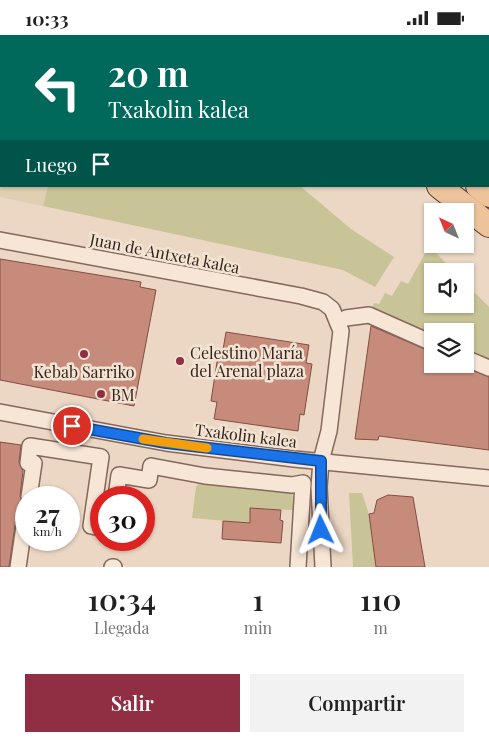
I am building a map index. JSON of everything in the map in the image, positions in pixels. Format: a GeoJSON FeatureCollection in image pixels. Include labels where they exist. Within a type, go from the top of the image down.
{"type":"FeatureCollection","features":[{"type":"Feature","properties":{"kind":"main road"},"geometry":{"type":"LineString","coordinates":[[440,187],[489,225]]}},
{"type":"Feature","properties":{"kind":"main road"},"geometry":{"type":"LineString","coordinates":[[479,187],[489,195]]}},
{"type":"Feature","properties":{"kind":"street","name":"Juan de Antxeta kalea"},"geometry":{"type":"LineString","coordinates":[[0,240],[301,296],[323,302],[332,309],[341,331],[329,431],[321,461]]}},
{"type":"Feature","properties":{"kind":"street"},"geometry":{"type":"LineString","coordinates":[[346,318],[369,315],[424,339]]}},
{"type":"Feature","properties":{"kind":"street"},"geometry":{"type":"LineString","coordinates":[[474,362],[489,368]]}},
{"type":"Feature","properties":{"kind":"street","name":"Txakolin kalea"},"geometry":{"type":"LineString","coordinates":[[0,412],[166,443],[489,478]]}},
{"type":"Feature","properties":{"kind":"street"},"geometry":{"type":"LineString","coordinates":[[31,486],[34,463],[28,463],[30,446],[101,457],[97,486]]}},
{"type":"Feature","properties":{"kind":"street"},"geometry":{"type":"LineString","coordinates":[[321,461],[322,567]]}},
{"type":"Feature","properties":{"kind":"street"},"geometry":{"type":"LineString","coordinates":[[118,486],[119,475],[149,480],[151,466],[205,476],[292,485],[303,483],[298,567]]}},
{"type":"Feature","properties":{"kind":"street"},"geometry":{"type":"LineString","coordinates":[[18,567],[20,551]]}},
{"type":"Feature","properties":{"kind":"shaded area"},"geometry":{"type":"Polygon","coordinates":[[[0,187],[48,187],[43,206],[0,197],[0,187]]]}},
{"type":"Feature","properties":{"kind":"shaded area"},"geometry":{"type":"Polygon","coordinates":[[[48,187],[301,187],[351,229],[394,257],[375,287],[343,270],[43,206],[48,187]]]}},
{"type":"Feature","properties":{"kind":"shaded area"},"geometry":{"type":"Polygon","coordinates":[[[425,253],[436,253],[446,263],[424,263],[424,313],[474,313],[474,292],[489,307],[489,363],[474,357],[474,323],[424,323],[424,336],[371,313],[374,303],[379,304],[385,293],[392,296],[401,281],[408,284],[425,253]]]}},
{"type":"Feature","properties":{"kind":"shaded area"},"geometry":{"type":"Polygon","coordinates":[[[205,476],[292,485],[293,510],[251,508],[250,523],[192,518],[196,487],[205,476]]]}},
{"type":"Feature","properties":{"kind":"shaded area"},"geometry":{"type":"Polygon","coordinates":[[[349,493],[362,493],[369,514],[376,567],[353,567],[349,493]]]}},
{"type":"Feature","properties":{"kind":"building"},"geometry":{"type":"Polygon","coordinates":[[[0,259],[141,282],[140,287],[156,290],[134,406],[0,380],[0,259]]]}},
{"type":"Feature","properties":{"kind":"building"},"geometry":{"type":"Polygon","coordinates":[[[371,326],[424,349],[424,373],[474,373],[474,371],[489,377],[489,450],[379,436],[378,440],[355,439],[371,326]]]}},
{"type":"Feature","properties":{"kind":"building"},"geometry":{"type":"Polygon","coordinates":[[[226,332],[309,345],[306,363],[312,364],[304,415],[300,414],[298,431],[214,419],[217,402],[211,401],[219,349],[223,350],[226,332]]]}},
{"type":"Feature","properties":{"kind":"building"},"geometry":{"type":"Polygon","coordinates":[[[0,442],[21,445],[19,462],[23,471],[21,486],[15,486],[15,526],[9,567],[0,567],[0,442]]]}},
{"type":"Feature","properties":{"kind":"building"},"geometry":{"type":"Polygon","coordinates":[[[388,495],[413,497],[425,567],[376,567],[369,514],[374,513],[377,500],[388,495]]]}},
{"type":"Feature","properties":{"kind":"building"},"geometry":{"type":"Polygon","coordinates":[[[250,508],[281,510],[280,520],[283,521],[281,543],[222,539],[223,521],[250,523],[250,508]]]}},
{"type":"Feature","properties":{"kind":"slow traffic"},"geometry":{"type":"LineString","coordinates":[[143,439],[207,448]]}},
{"type":"Feature","properties":{"kind":"place","name":"Kebab Sarriko"},"geometry":{"type":"Point","coordinates":[84,354]}},
{"type":"Feature","properties":{"kind":"place","name":"Celestino María del Arenal plaza"},"geometry":{"type":"Point","coordinates":[180,361]}},
{"type":"Feature","properties":{"kind":"place","name":"BM"},"geometry":{"type":"Point","coordinates":[101,394]}},
{"type":"Feature","properties":{"kind":"route"},"geometry":{"type":"LineString","coordinates":[[72,426],[166,443],[321,461],[321,530]]}}]}
